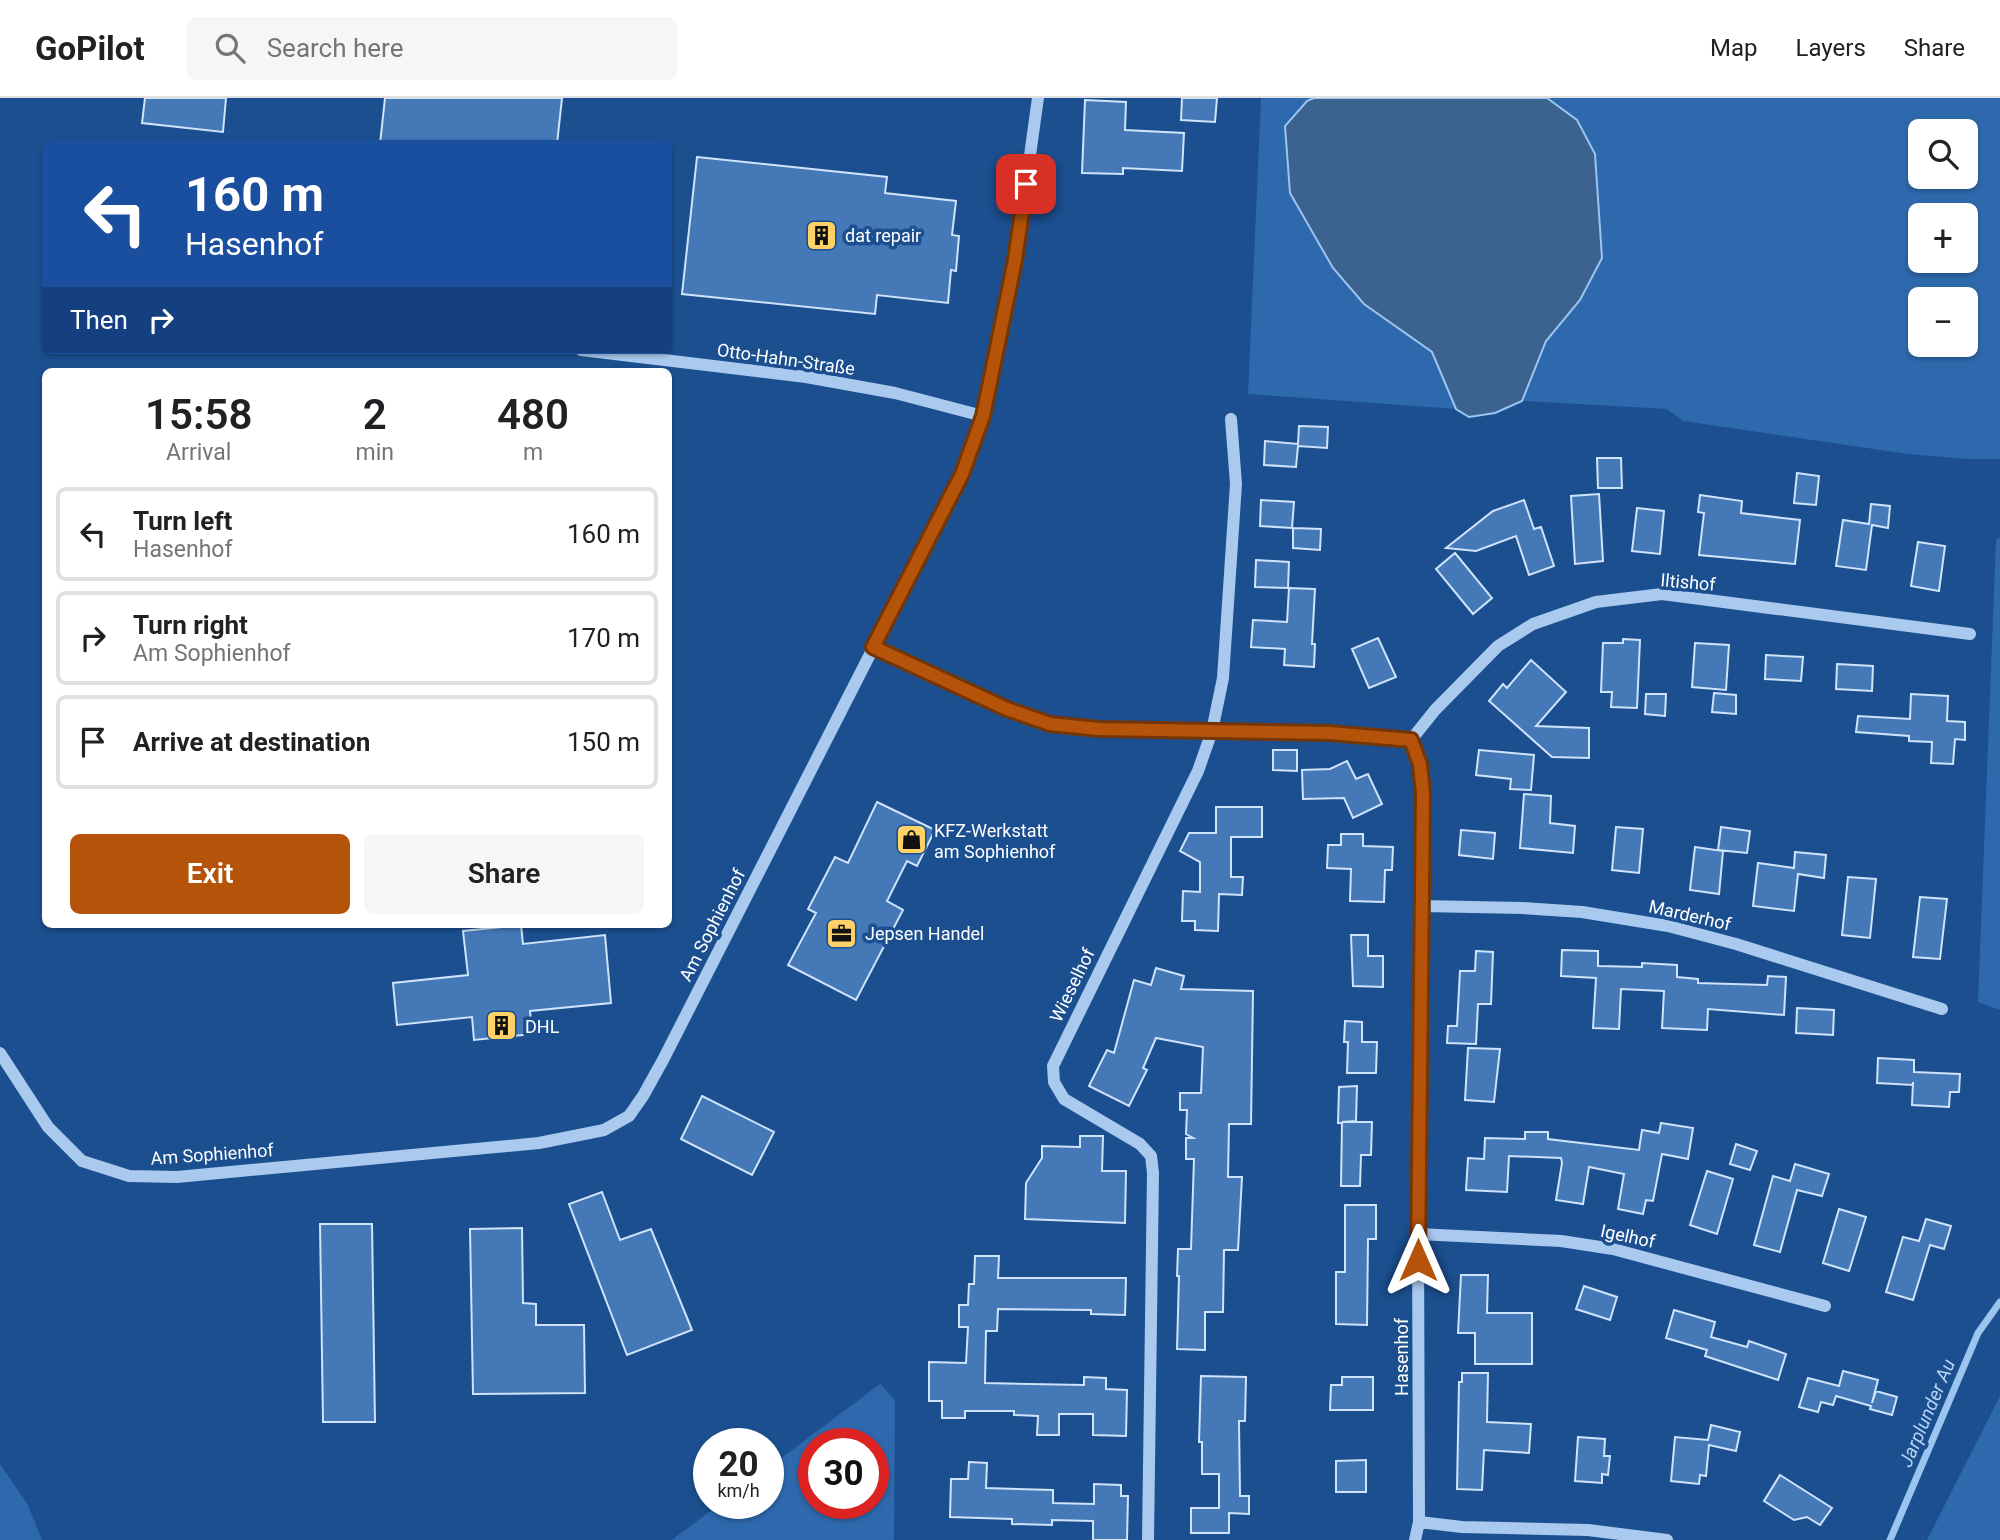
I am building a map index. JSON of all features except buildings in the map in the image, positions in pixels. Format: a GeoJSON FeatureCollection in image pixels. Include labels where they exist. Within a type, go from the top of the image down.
{"type":"FeatureCollection","features":[{"type":"Feature","properties":{"kind":"street","name":"Am Sophienhof"},"geometry":{"type":"LineString","coordinates":[[0,1054],[48,1127],[82,1161],[129,1176],[177,1178],[530,1144],[604,1130],[629,1116],[643,1096],[962,474],[983,416],[1015,260],[1038,98]]}},
{"type":"Feature","properties":{"kind":"street","name":"Otto-Hahn-Straße"},"geometry":{"type":"LineString","coordinates":[[614,354],[806,377],[895,393],[983,416]]}},
{"type":"Feature","properties":{"kind":"street","name":"Wieselhof"},"geometry":{"type":"LineString","coordinates":[[1148,1540],[1153,1173],[1151,1156],[1140,1144],[1064,1099],[1054,1082],[1053,1066],[1198,771],[1212,731],[1223,678],[1236,484],[1231,419]]}},
{"type":"Feature","properties":{"kind":"street","name":"Iltishof"},"geometry":{"type":"LineString","coordinates":[[1411,740],[1435,710],[1498,646],[1533,624],[1596,602],[1662,594],[1970,634]]}},
{"type":"Feature","properties":{"kind":"street"},"geometry":{"type":"LineString","coordinates":[[873,647],[1007,709],[1050,724],[1099,729],[1342,733],[1411,740]]}},
{"type":"Feature","properties":{"kind":"street","name":"Hasenhof"},"geometry":{"type":"LineString","coordinates":[[1411,740],[1420,764],[1423,794],[1418,1234],[1419,1522],[1415,1540]]}},
{"type":"Feature","properties":{"kind":"street","name":"Marderhof"},"geometry":{"type":"LineString","coordinates":[[1422,906],[1582,912],[1668,926],[1736,944],[1942,1009]]}},
{"type":"Feature","properties":{"kind":"street","name":"Igelhof"},"geometry":{"type":"LineString","coordinates":[[1418,1234],[1561,1241],[1613,1249],[1825,1306]]}},
{"type":"Feature","properties":{"kind":"street"},"geometry":{"type":"LineString","coordinates":[[1419,1522],[1462,1527],[1588,1530],[1667,1540]]}},
{"type":"Feature","properties":{"kind":"shaded area"},"geometry":{"type":"Polygon","coordinates":[[[1261,98],[1314,98],[1307,101],[1364,304],[1432,352],[1456,409],[1248,394],[1261,98]]]}},
{"type":"Feature","properties":{"kind":"shaded area"},"geometry":{"type":"Polygon","coordinates":[[[1314,98],[1547,98],[1577,120],[1595,154],[1602,258],[1580,300],[1546,341],[1522,401],[1495,413],[1469,417],[1456,409],[1432,352],[1364,304],[1333,268],[1290,193],[1285,126],[1307,101],[1314,98]]]}},
{"type":"Feature","properties":{"kind":"shaded area"},"geometry":{"type":"Polygon","coordinates":[[[1547,98],[2000,98],[2000,459],[1908,454],[1683,421],[1667,409],[1522,401],[1546,341],[1580,300],[1577,121],[1547,98]]]}},
{"type":"Feature","properties":{"kind":"shaded area"},"geometry":{"type":"Polygon","coordinates":[[[2000,537],[2000,1010],[1978,1002],[1996,540],[2000,537]]]}},
{"type":"Feature","properties":{"kind":"shaded area"},"geometry":{"type":"Polygon","coordinates":[[[880,1384],[895,1400],[894,1540],[672,1540],[700,1519],[784,1519],[784,1456],[798,1446],[798,1519],[889,1519],[889,1428],[821,1428],[880,1384]]]}},
{"type":"Feature","properties":{"kind":"shaded area"},"geometry":{"type":"Polygon","coordinates":[[[2000,1396],[2000,1540],[1927,1540],[2000,1396]]]}},
{"type":"Feature","properties":{"kind":"shaded area"},"geometry":{"type":"Polygon","coordinates":[[[0,1464],[28,1505],[42,1540],[0,1540],[0,1464]]]}},
{"type":"Feature","properties":{"kind":"waterway","name":"Jarplunder Au"},"geometry":{"type":"LineString","coordinates":[[1890,1540],[1978,1333],[2000,1302]]}},
{"type":"Feature","properties":{"kind":"place","name":"dat repair"},"geometry":{"type":"Point","coordinates":[822,235]}},
{"type":"Feature","properties":{"kind":"place","name":"KFZ-Werkstatt am Sophienhof"},"geometry":{"type":"Point","coordinates":[911,840]}},
{"type":"Feature","properties":{"kind":"place","name":"Jepsen Handel"},"geometry":{"type":"Point","coordinates":[842,933]}},
{"type":"Feature","properties":{"kind":"place","name":"DHL"},"geometry":{"type":"Point","coordinates":[502,1026]}},
{"type":"Feature","properties":{"kind":"route"},"geometry":{"type":"LineString","coordinates":[[1026,184],[996,364],[983,416],[962,474],[873,647],[1007,709],[1050,724],[1099,729],[1368,734],[1411,740],[1420,764],[1423,794],[1418,1260]]}}]}
